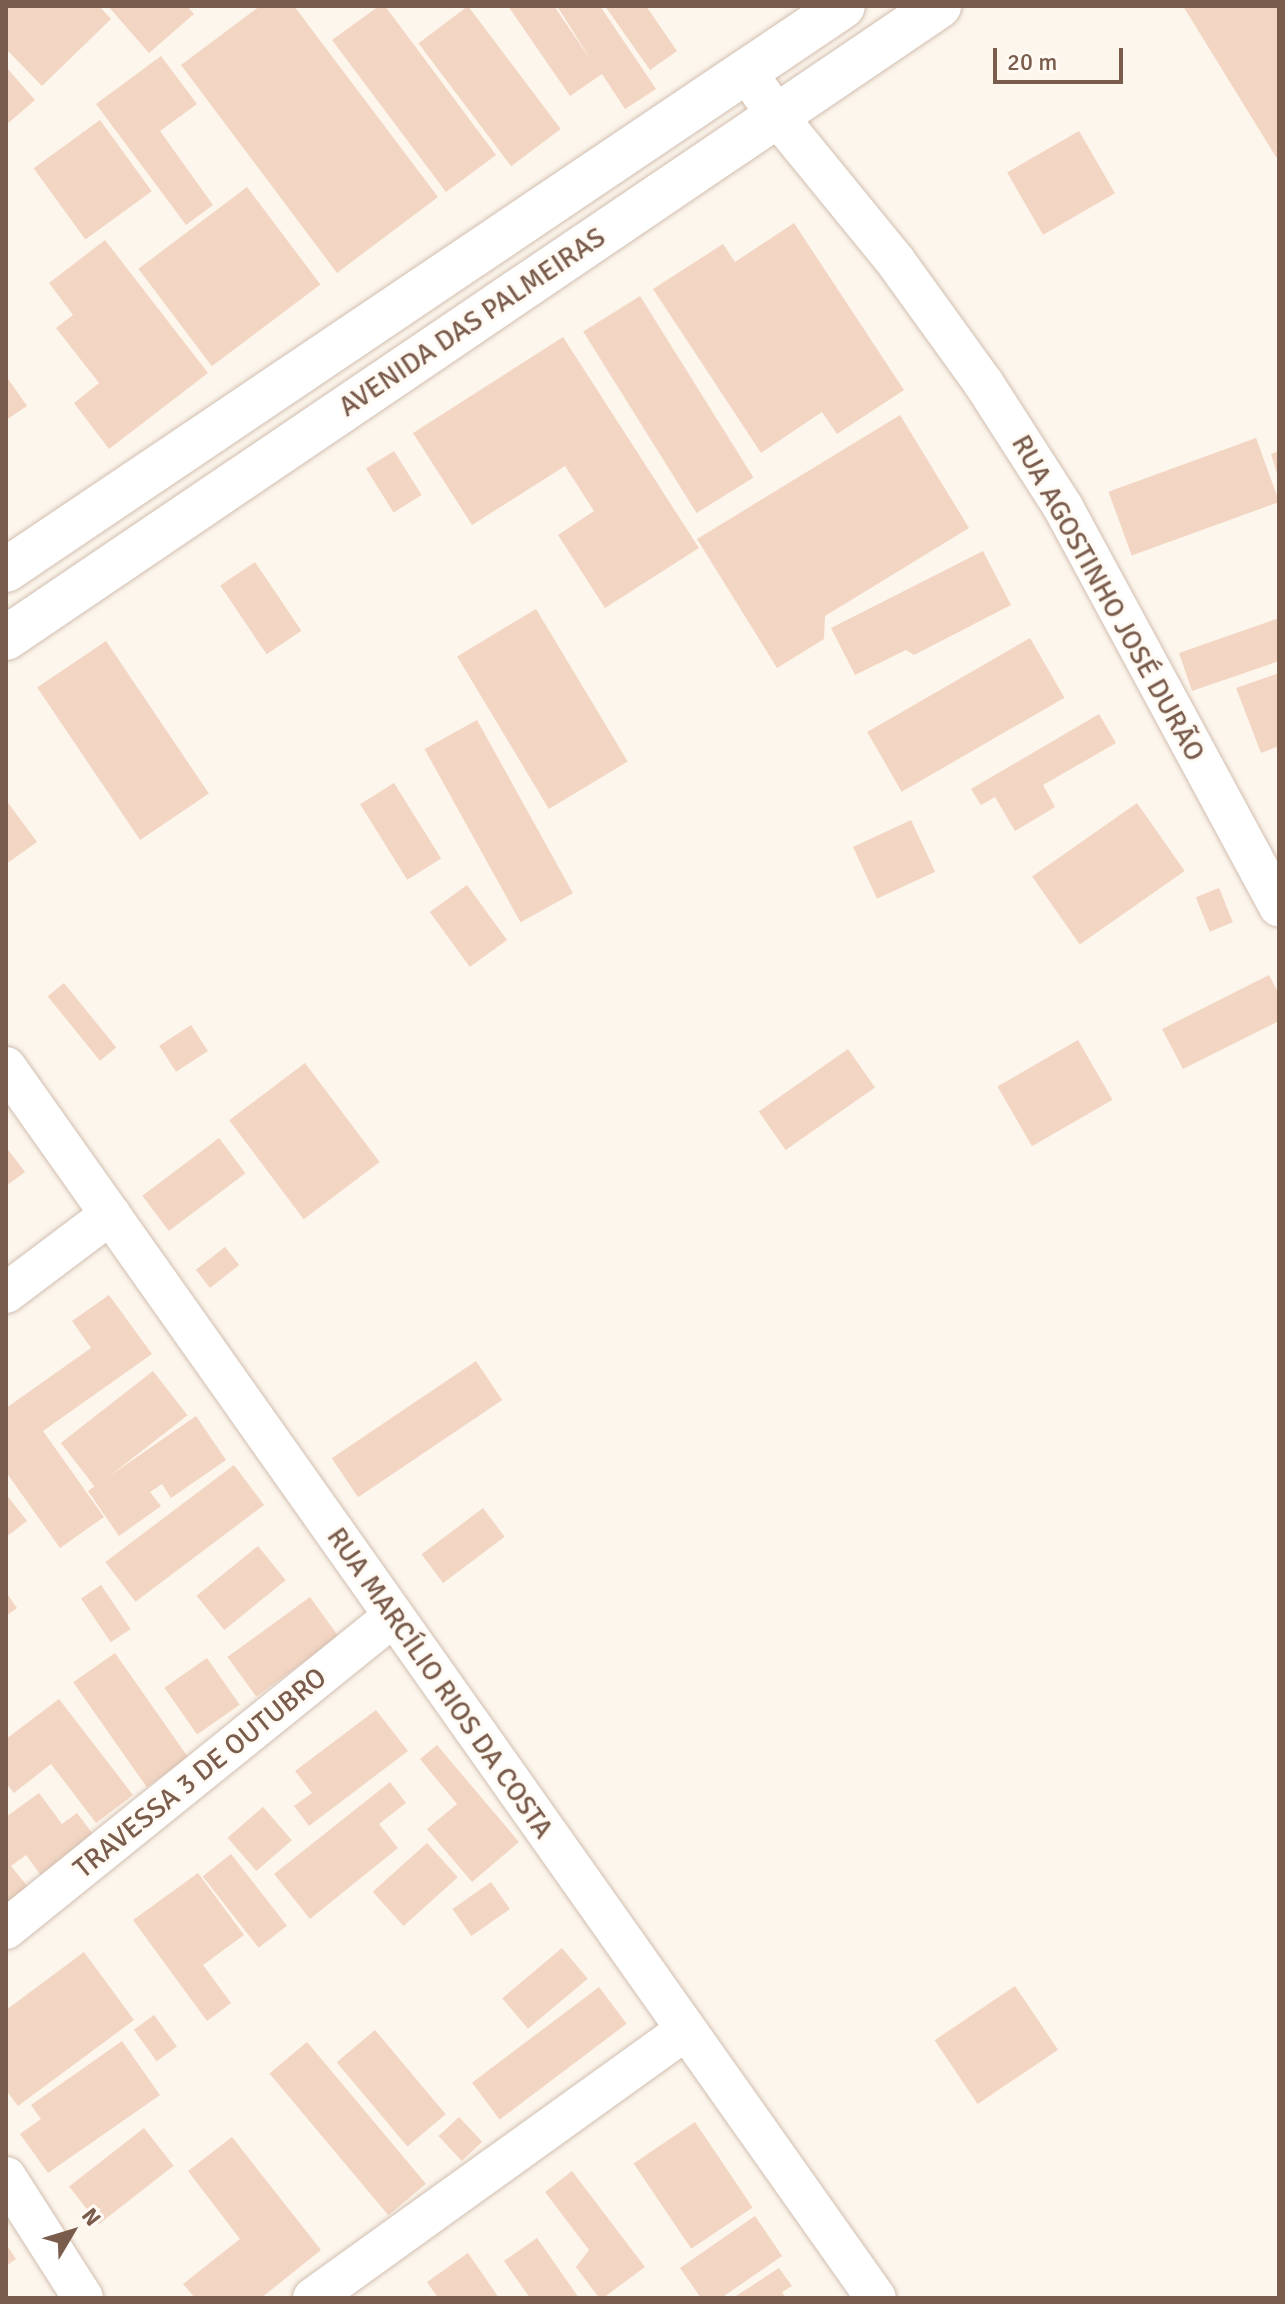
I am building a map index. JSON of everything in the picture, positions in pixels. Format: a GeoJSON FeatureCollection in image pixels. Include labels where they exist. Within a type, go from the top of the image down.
{"type":"FeatureCollection","features":[{"type":"Feature","properties":{"kind":"main road","name":"AVENIDA DAS PALMEIRAS"},"geometry":{"type":"LineString","coordinates":[[6,570],[843,6]]}},
{"type":"Feature","properties":{"kind":"main road","name":"AVENIDA DAS PALMEIRAS"},"geometry":{"type":"LineString","coordinates":[[6,638],[939,6]]}},
{"type":"Feature","properties":{"kind":"street","name":"RUA AGOSTINHO JOSÉ DURÃO"},"geometry":{"type":"LineString","coordinates":[[746,71],[777,116],[896,262],[984,384],[1063,507],[1279,906]]}},
{"type":"Feature","properties":{"kind":"street","name":"RUA MARCÍLIO RIOS DA COSTA"},"geometry":{"type":"LineString","coordinates":[[6,1067],[684,2031],[876,2298]]}},
{"type":"Feature","properties":{"kind":"street"},"geometry":{"type":"LineString","coordinates":[[6,1293],[111,1214]]}},
{"type":"Feature","properties":{"kind":"street","name":"TRAVESSA 3 DE OUTUBRO"},"geometry":{"type":"LineString","coordinates":[[6,1929],[393,1617]]}},
{"type":"Feature","properties":{"kind":"street"},"geometry":{"type":"LineString","coordinates":[[313,2298],[684,2031]]}},
{"type":"Feature","properties":{"kind":"street"},"geometry":{"type":"LineString","coordinates":[[6,2177],[83,2298]]}},
{"type":"Feature","properties":{"kind":"building"},"geometry":{"type":"Polygon","coordinates":[[[6,6],[99,6],[111,19],[42,86],[6,49],[6,6]]]}},
{"type":"Feature","properties":{"kind":"building"},"geometry":{"type":"Polygon","coordinates":[[[108,6],[187,6],[194,14],[149,53],[108,6]]]}},
{"type":"Feature","properties":{"kind":"building"},"geometry":{"type":"Polygon","coordinates":[[[260,6],[294,6],[438,197],[337,273],[181,65],[260,6]]]}},
{"type":"Feature","properties":{"kind":"building"},"geometry":{"type":"Polygon","coordinates":[[[379,6],[385,6],[496,155],[446,192],[332,40],[379,6]]]}},
{"type":"Feature","properties":{"kind":"building"},"geometry":{"type":"Polygon","coordinates":[[[468,6],[561,129],[511,166],[418,43],[468,6]]]}},
{"type":"Feature","properties":{"kind":"building"},"geometry":{"type":"Polygon","coordinates":[[[508,6],[554,6],[593,63],[557,6],[600,6],[656,89],[625,109],[602,74],[570,96],[508,6]]]}},
{"type":"Feature","properties":{"kind":"building"},"geometry":{"type":"Polygon","coordinates":[[[605,6],[646,6],[677,51],[650,70],[605,6]]]}},
{"type":"Feature","properties":{"kind":"building"},"geometry":{"type":"Polygon","coordinates":[[[1183,6],[1279,6],[1279,156],[1276,157],[1183,6]]]}},
{"type":"Feature","properties":{"kind":"building"},"geometry":{"type":"Polygon","coordinates":[[[161,56],[197,104],[160,131],[213,205],[186,225],[96,104],[161,56]]]}},
{"type":"Feature","properties":{"kind":"building"},"geometry":{"type":"Polygon","coordinates":[[[6,67],[35,100],[6,125],[6,67]]]}},
{"type":"Feature","properties":{"kind":"building"},"geometry":{"type":"Polygon","coordinates":[[[100,120],[152,191],[85,239],[34,168],[100,120]]]}},
{"type":"Feature","properties":{"kind":"building"},"geometry":{"type":"Polygon","coordinates":[[[1079,131],[1115,193],[1043,235],[1007,172],[1079,131]]]}},
{"type":"Feature","properties":{"kind":"building"},"geometry":{"type":"Polygon","coordinates":[[[247,187],[320,284],[212,366],[138,269],[247,187]]]}},
{"type":"Feature","properties":{"kind":"building"},"geometry":{"type":"Polygon","coordinates":[[[794,223],[904,390],[837,434],[822,412],[761,453],[653,289],[723,244],[735,262],[794,223]]]}},
{"type":"Feature","properties":{"kind":"building"},"geometry":{"type":"Polygon","coordinates":[[[105,240],[208,373],[109,449],[74,403],[99,383],[56,328],[73,315],[49,283],[105,240]]]}},
{"type":"Feature","properties":{"kind":"building"},"geometry":{"type":"Polygon","coordinates":[[[640,296],[753,477],[697,513],[583,332],[640,296]]]}},
{"type":"Feature","properties":{"kind":"building"},"geometry":{"type":"Polygon","coordinates":[[[563,337],[699,548],[605,608],[558,535],[594,511],[565,466],[472,525],[413,433],[563,337]]]}},
{"type":"Feature","properties":{"kind":"building"},"geometry":{"type":"Polygon","coordinates":[[[6,376],[27,406],[6,420],[6,376]]]}},
{"type":"Feature","properties":{"kind":"building"},"geometry":{"type":"Polygon","coordinates":[[[900,415],[969,528],[825,616],[824,639],[777,668],[697,539],[900,415]]]}},
{"type":"Feature","properties":{"kind":"building"},"geometry":{"type":"Polygon","coordinates":[[[1256,438],[1279,502],[1132,556],[1108,492],[1256,438]]]}},
{"type":"Feature","properties":{"kind":"building"},"geometry":{"type":"Polygon","coordinates":[[[394,451],[422,495],[394,513],[366,468],[394,451]]]}},
{"type":"Feature","properties":{"kind":"building"},"geometry":{"type":"Polygon","coordinates":[[[1279,451],[1279,477],[1278,477],[1271,454],[1279,451]]]}},
{"type":"Feature","properties":{"kind":"building"},"geometry":{"type":"Polygon","coordinates":[[[983,551],[1011,605],[914,655],[906,650],[855,675],[831,628],[983,551]]]}},
{"type":"Feature","properties":{"kind":"building"},"geometry":{"type":"Polygon","coordinates":[[[255,562],[301,631],[267,654],[220,585],[255,562]]]}},
{"type":"Feature","properties":{"kind":"building"},"geometry":{"type":"Polygon","coordinates":[[[536,609],[628,762],[549,809],[457,656],[536,609]]]}},
{"type":"Feature","properties":{"kind":"building"},"geometry":{"type":"Polygon","coordinates":[[[1279,618],[1279,661],[1192,691],[1179,653],[1279,618]]]}},
{"type":"Feature","properties":{"kind":"building"},"geometry":{"type":"Polygon","coordinates":[[[1030,638],[1064,698],[902,792],[867,732],[1030,638]]]}},
{"type":"Feature","properties":{"kind":"building"},"geometry":{"type":"Polygon","coordinates":[[[106,641],[209,794],[140,840],[37,687],[106,641]]]}},
{"type":"Feature","properties":{"kind":"building"},"geometry":{"type":"Polygon","coordinates":[[[1279,673],[1279,746],[1261,753],[1236,688],[1279,673]]]}},
{"type":"Feature","properties":{"kind":"building"},"geometry":{"type":"Polygon","coordinates":[[[1099,714],[1116,743],[1043,785],[1055,807],[1015,831],[995,797],[981,805],[971,789],[1099,714]]]}},
{"type":"Feature","properties":{"kind":"building"},"geometry":{"type":"Polygon","coordinates":[[[477,720],[573,893],[521,922],[425,749],[477,720]]]}},
{"type":"Feature","properties":{"kind":"building"},"geometry":{"type":"Polygon","coordinates":[[[394,783],[441,858],[407,880],[360,804],[394,783]]]}},
{"type":"Feature","properties":{"kind":"building"},"geometry":{"type":"Polygon","coordinates":[[[6,800],[37,842],[6,864],[6,800]]]}},
{"type":"Feature","properties":{"kind":"building"},"geometry":{"type":"Polygon","coordinates":[[[1137,803],[1185,871],[1080,944],[1032,876],[1137,803]]]}},
{"type":"Feature","properties":{"kind":"building"},"geometry":{"type":"Polygon","coordinates":[[[911,820],[935,872],[877,899],[853,847],[911,820]]]}},
{"type":"Feature","properties":{"kind":"building"},"geometry":{"type":"Polygon","coordinates":[[[467,885],[507,940],[470,967],[430,912],[467,885]]]}},
{"type":"Feature","properties":{"kind":"building"},"geometry":{"type":"Polygon","coordinates":[[[1219,888],[1233,922],[1210,932],[1196,897],[1219,888]]]}},
{"type":"Feature","properties":{"kind":"building"},"geometry":{"type":"Polygon","coordinates":[[[1269,975],[1279,994],[1279,1021],[1183,1069],[1162,1029],[1269,975]]]}},
{"type":"Feature","properties":{"kind":"building"},"geometry":{"type":"Polygon","coordinates":[[[64,983],[116,1048],[100,1061],[48,996],[64,983]]]}},
{"type":"Feature","properties":{"kind":"building"},"geometry":{"type":"Polygon","coordinates":[[[191,1025],[208,1051],[176,1072],[159,1046],[191,1025]]]}},
{"type":"Feature","properties":{"kind":"building"},"geometry":{"type":"Polygon","coordinates":[[[1078,1040],[1112,1100],[1032,1146],[997,1086],[1078,1040]]]}},
{"type":"Feature","properties":{"kind":"building"},"geometry":{"type":"Polygon","coordinates":[[[848,1049],[875,1088],[786,1150],[759,1112],[848,1049]]]}},
{"type":"Feature","properties":{"kind":"building"},"geometry":{"type":"Polygon","coordinates":[[[305,1063],[380,1162],[304,1219],[229,1120],[305,1063]]]}},
{"type":"Feature","properties":{"kind":"building"},"geometry":{"type":"Polygon","coordinates":[[[219,1138],[245,1173],[169,1231],[142,1196],[219,1138]]]}},
{"type":"Feature","properties":{"kind":"building"},"geometry":{"type":"Polygon","coordinates":[[[6,1147],[25,1172],[6,1186],[6,1147]]]}},
{"type":"Feature","properties":{"kind":"building"},"geometry":{"type":"Polygon","coordinates":[[[225,1247],[239,1265],[210,1288],[196,1270],[225,1247]]]}},
{"type":"Feature","properties":{"kind":"building"},"geometry":{"type":"Polygon","coordinates":[[[109,1295],[152,1354],[43,1431],[104,1517],[60,1548],[6,1472],[6,1408],[91,1348],[72,1321],[109,1295]]]}},
{"type":"Feature","properties":{"kind":"building"},"geometry":{"type":"Polygon","coordinates":[[[476,1361],[502,1400],[358,1497],[332,1458],[476,1361]]]}},
{"type":"Feature","properties":{"kind":"building"},"geometry":{"type":"Polygon","coordinates":[[[153,1371],[187,1415],[95,1487],[61,1443],[153,1371]]]}},
{"type":"Feature","properties":{"kind":"building"},"geometry":{"type":"Polygon","coordinates":[[[196,1416],[226,1460],[171,1498],[162,1484],[150,1492],[161,1506],[119,1536],[88,1491],[196,1416]]]}},
{"type":"Feature","properties":{"kind":"building"},"geometry":{"type":"Polygon","coordinates":[[[234,1465],[264,1505],[136,1602],[105,1562],[234,1465]]]}},
{"type":"Feature","properties":{"kind":"building"},"geometry":{"type":"Polygon","coordinates":[[[6,1494],[27,1521],[6,1537],[6,1494]]]}},
{"type":"Feature","properties":{"kind":"building"},"geometry":{"type":"Polygon","coordinates":[[[483,1508],[505,1537],[443,1583],[422,1554],[483,1508]]]}},
{"type":"Feature","properties":{"kind":"building"},"geometry":{"type":"Polygon","coordinates":[[[258,1546],[286,1580],[224,1630],[197,1596],[258,1546]]]}},
{"type":"Feature","properties":{"kind":"building"},"geometry":{"type":"Polygon","coordinates":[[[101,1585],[131,1629],[111,1642],[81,1598],[101,1585]]]}},
{"type":"Feature","properties":{"kind":"building"},"geometry":{"type":"Polygon","coordinates":[[[6,1592],[17,1608],[6,1616],[6,1592]]]}},
{"type":"Feature","properties":{"kind":"building"},"geometry":{"type":"Polygon","coordinates":[[[310,1597],[339,1637],[256,1697],[227,1657],[310,1597]]]}},
{"type":"Feature","properties":{"kind":"building"},"geometry":{"type":"Polygon","coordinates":[[[115,1653],[188,1758],[147,1787],[73,1682],[115,1653]]]}},
{"type":"Feature","properties":{"kind":"building"},"geometry":{"type":"Polygon","coordinates":[[[207,1658],[240,1705],[197,1735],[164,1688],[207,1658]]]}},
{"type":"Feature","properties":{"kind":"building"},"geometry":{"type":"Polygon","coordinates":[[[59,1699],[133,1795],[96,1823],[51,1764],[14,1793],[6,1783],[6,1739],[59,1699]]]}},
{"type":"Feature","properties":{"kind":"building"},"geometry":{"type":"Polygon","coordinates":[[[376,1710],[408,1751],[309,1826],[294,1806],[312,1793],[295,1771],[376,1710]]]}},
{"type":"Feature","properties":{"kind":"building"},"geometry":{"type":"Polygon","coordinates":[[[437,1745],[519,1842],[472,1882],[427,1829],[457,1804],[420,1759],[437,1745]]]}},
{"type":"Feature","properties":{"kind":"building"},"geometry":{"type":"Polygon","coordinates":[[[390,1782],[406,1803],[379,1824],[398,1848],[310,1919],[274,1874],[390,1782]]]}},
{"type":"Feature","properties":{"kind":"building"},"geometry":{"type":"Polygon","coordinates":[[[39,1793],[62,1824],[77,1813],[96,1838],[43,1878],[26,1855],[11,1866],[33,1893],[6,1913],[6,1817],[39,1793]]]}},
{"type":"Feature","properties":{"kind":"building"},"geometry":{"type":"Polygon","coordinates":[[[263,1807],[292,1840],[256,1871],[228,1838],[263,1807]]]}},
{"type":"Feature","properties":{"kind":"building"},"geometry":{"type":"Polygon","coordinates":[[[427,1843],[458,1877],[404,1926],[373,1892],[427,1843]]]}},
{"type":"Feature","properties":{"kind":"building"},"geometry":{"type":"Polygon","coordinates":[[[231,1854],[287,1926],[259,1948],[203,1876],[231,1854]]]}},
{"type":"Feature","properties":{"kind":"building"},"geometry":{"type":"Polygon","coordinates":[[[198,1873],[244,1935],[203,1965],[231,2003],[207,2021],[133,1920],[198,1873]]]}},
{"type":"Feature","properties":{"kind":"building"},"geometry":{"type":"Polygon","coordinates":[[[491,1882],[510,1909],[471,1936],[452,1909],[491,1882]]]}},
{"type":"Feature","properties":{"kind":"building"},"geometry":{"type":"Polygon","coordinates":[[[562,1948],[588,1979],[528,2029],[502,1998],[562,1948]]]}},
{"type":"Feature","properties":{"kind":"building"},"geometry":{"type":"Polygon","coordinates":[[[84,1952],[134,2020],[18,2106],[6,2090],[6,2010],[84,1952]]]}},
{"type":"Feature","properties":{"kind":"building"},"geometry":{"type":"Polygon","coordinates":[[[1015,1986],[1058,2050],[978,2104],[935,2040],[1015,1986]]]}},
{"type":"Feature","properties":{"kind":"building"},"geometry":{"type":"Polygon","coordinates":[[[599,1987],[627,2024],[500,2119],[472,2083],[599,1987]]]}},
{"type":"Feature","properties":{"kind":"building"},"geometry":{"type":"Polygon","coordinates":[[[154,2015],[177,2047],[157,2061],[134,2030],[154,2015]]]}},
{"type":"Feature","properties":{"kind":"building"},"geometry":{"type":"Polygon","coordinates":[[[375,2030],[446,2114],[407,2146],[337,2062],[375,2030]]]}},
{"type":"Feature","properties":{"kind":"building"},"geometry":{"type":"Polygon","coordinates":[[[122,2041],[160,2095],[48,2173],[20,2134],[41,2119],[31,2105],[122,2041]]]}},
{"type":"Feature","properties":{"kind":"building"},"geometry":{"type":"Polygon","coordinates":[[[307,2042],[426,2184],[388,2215],[269,2073],[307,2042]]]}},
{"type":"Feature","properties":{"kind":"building"},"geometry":{"type":"Polygon","coordinates":[[[459,2117],[482,2142],[462,2161],[439,2136],[459,2117]]]}},
{"type":"Feature","properties":{"kind":"building"},"geometry":{"type":"Polygon","coordinates":[[[695,2122],[753,2207],[691,2249],[634,2163],[695,2122]]]}},
{"type":"Feature","properties":{"kind":"building"},"geometry":{"type":"Polygon","coordinates":[[[144,2128],[174,2166],[99,2224],[69,2186],[144,2128]]]}},
{"type":"Feature","properties":{"kind":"building"},"geometry":{"type":"Polygon","coordinates":[[[232,2137],[321,2250],[261,2298],[195,2298],[183,2284],[240,2239],[188,2171],[232,2137]]]}},
{"type":"Feature","properties":{"kind":"building"},"geometry":{"type":"Polygon","coordinates":[[[572,2171],[645,2267],[603,2298],[599,2298],[576,2267],[589,2250],[545,2192],[572,2171]]]}},
{"type":"Feature","properties":{"kind":"building"},"geometry":{"type":"Polygon","coordinates":[[[755,2216],[782,2256],[721,2298],[701,2298],[680,2268],[755,2216]]]}},
{"type":"Feature","properties":{"kind":"building"},"geometry":{"type":"Polygon","coordinates":[[[537,2238],[579,2298],[530,2298],[504,2261],[537,2238]]]}},
{"type":"Feature","properties":{"kind":"building"},"geometry":{"type":"Polygon","coordinates":[[[6,2244],[16,2259],[6,2266],[6,2244]]]}},
{"type":"Feature","properties":{"kind":"building"},"geometry":{"type":"Polygon","coordinates":[[[468,2253],[499,2298],[438,2298],[427,2282],[468,2253]]]}},
{"type":"Feature","properties":{"kind":"building"},"geometry":{"type":"Polygon","coordinates":[[[779,2268],[792,2286],[782,2292],[786,2298],[733,2298],[779,2268]]]}}]}
